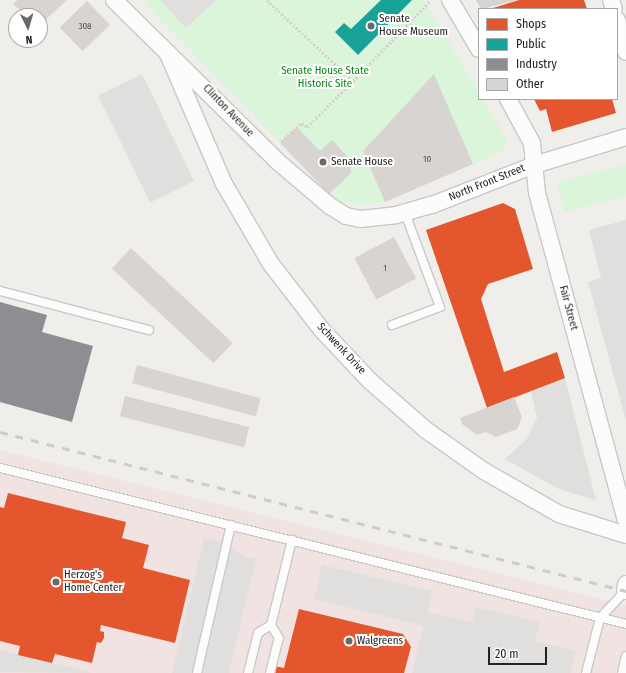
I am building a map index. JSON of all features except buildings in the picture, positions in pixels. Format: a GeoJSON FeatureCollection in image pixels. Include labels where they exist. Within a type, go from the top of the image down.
{"type":"FeatureCollection","features":[{"type":"Feature","properties":{"kind":"street","name":"Clinton Avenue"},"geometry":{"type":"LineString","coordinates":[[114,0],[168,54],[196,79],[277,161],[330,206],[346,216]]}},
{"type":"Feature","properties":{"kind":"street"},"geometry":{"type":"LineString","coordinates":[[450,0],[478,47]]}},
{"type":"Feature","properties":{"kind":"street"},"geometry":{"type":"LineString","coordinates":[[618,24],[626,52]]}},
{"type":"Feature","properties":{"kind":"street","name":"Schwenk Drive"},"geometry":{"type":"LineString","coordinates":[[168,54],[223,182],[271,264],[321,329],[370,381],[426,430],[484,471],[559,514],[626,535]]}},
{"type":"Feature","properties":{"kind":"street","name":"Fair Street"},"geometry":{"type":"LineString","coordinates":[[509,100],[532,143],[537,192],[626,520]]}},
{"type":"Feature","properties":{"kind":"street","name":"North Front Street"},"geometry":{"type":"LineString","coordinates":[[346,216],[360,218],[406,213],[432,205],[534,165],[626,137]]}},
{"type":"Feature","properties":{"kind":"lane"},"geometry":{"type":"LineString","coordinates":[[392,325],[440,307],[406,213]]}},
{"type":"Feature","properties":{"kind":"lane"},"geometry":{"type":"LineString","coordinates":[[0,291],[149,330]]}},
{"type":"Feature","properties":{"kind":"lane"},"geometry":{"type":"LineString","coordinates":[[0,468],[626,624]]}},
{"type":"Feature","properties":{"kind":"lane"},"geometry":{"type":"LineString","coordinates":[[197,673],[231,525]]}},
{"type":"Feature","properties":{"kind":"lane"},"geometry":{"type":"LineString","coordinates":[[248,673],[258,633],[271,625],[292,540]]}},
{"type":"Feature","properties":{"kind":"lane"},"geometry":{"type":"LineString","coordinates":[[586,673],[600,618],[626,590]]}},
{"type":"Feature","properties":{"kind":"lane"},"geometry":{"type":"LineString","coordinates":[[270,673],[279,638],[271,625]]}},
{"type":"Feature","properties":{"kind":"lane"},"geometry":{"type":"LineString","coordinates":[[622,673],[626,656]]}},
{"type":"Feature","properties":{"kind":"path"},"geometry":{"type":"LineString","coordinates":[[266,0],[353,81]]}},
{"type":"Feature","properties":{"kind":"path"},"geometry":{"type":"LineString","coordinates":[[280,143],[302,123],[307,127],[430,1]]}},
{"type":"Feature","properties":{"kind":"shaded area"},"geometry":{"type":"Polygon","coordinates":[[[160,0],[216,0],[186,28],[160,0]]]}},
{"type":"Feature","properties":{"kind":"shaded area"},"geometry":{"type":"Polygon","coordinates":[[[142,74],[194,181],[150,202],[98,95],[142,74]]]}},
{"type":"Feature","properties":{"kind":"shaded area"},"geometry":{"type":"Polygon","coordinates":[[[626,220],[626,421],[588,282],[601,278],[589,230],[626,220]]]}},
{"type":"Feature","properties":{"kind":"shaded area"},"geometry":{"type":"Polygon","coordinates":[[[565,378],[596,500],[559,489],[505,459],[527,439],[537,418],[531,391],[565,378]]]}},
{"type":"Feature","properties":{"kind":"shaded area"},"geometry":{"type":"Polygon","coordinates":[[[0,450],[626,605],[626,673],[0,673],[0,450]]]}},
{"type":"Feature","properties":{"kind":"shaded area"},"geometry":{"type":"Polygon","coordinates":[[[204,538],[222,542],[244,556],[256,559],[229,673],[172,673],[204,538]]]}},
{"type":"Feature","properties":{"kind":"shaded area"},"geometry":{"type":"Polygon","coordinates":[[[322,565],[432,591],[427,612],[472,622],[476,607],[540,622],[535,641],[576,651],[571,673],[412,673],[424,626],[314,599],[322,565]]]}},
{"type":"Feature","properties":{"kind":"shaded area"},"geometry":{"type":"Polygon","coordinates":[[[0,650],[90,672],[90,673],[0,672],[0,650]]]}},
{"type":"Feature","properties":{"kind":"green space","name":"Senate House State Historic Site"},"geometry":{"type":"Polygon","coordinates":[[[148,0],[424,0],[478,90],[478,100],[484,100],[507,140],[506,146],[503,151],[473,164],[434,74],[363,151],[385,202],[358,205],[336,200],[144,3],[148,0]]]}},
{"type":"Feature","properties":{"kind":"green space"},"geometry":{"type":"Polygon","coordinates":[[[626,165],[626,196],[565,212],[557,182],[626,165]]]}},
{"type":"Feature","properties":{"kind":"railway"},"geometry":{"type":"LineString","coordinates":[[0,432],[626,591]]}},
{"type":"Feature","properties":{"kind":"place","name":"Senate House Museum"},"geometry":{"type":"Point","coordinates":[371,26]}},
{"type":"Feature","properties":{"kind":"place","name":"Senate House"},"geometry":{"type":"Point","coordinates":[323,162]}},
{"type":"Feature","properties":{"kind":"place","name":"Herzog's Home Center"},"geometry":{"type":"Point","coordinates":[56,582]}},
{"type":"Feature","properties":{"kind":"place","name":"Walgreens"},"geometry":{"type":"Point","coordinates":[349,641]}}]}
